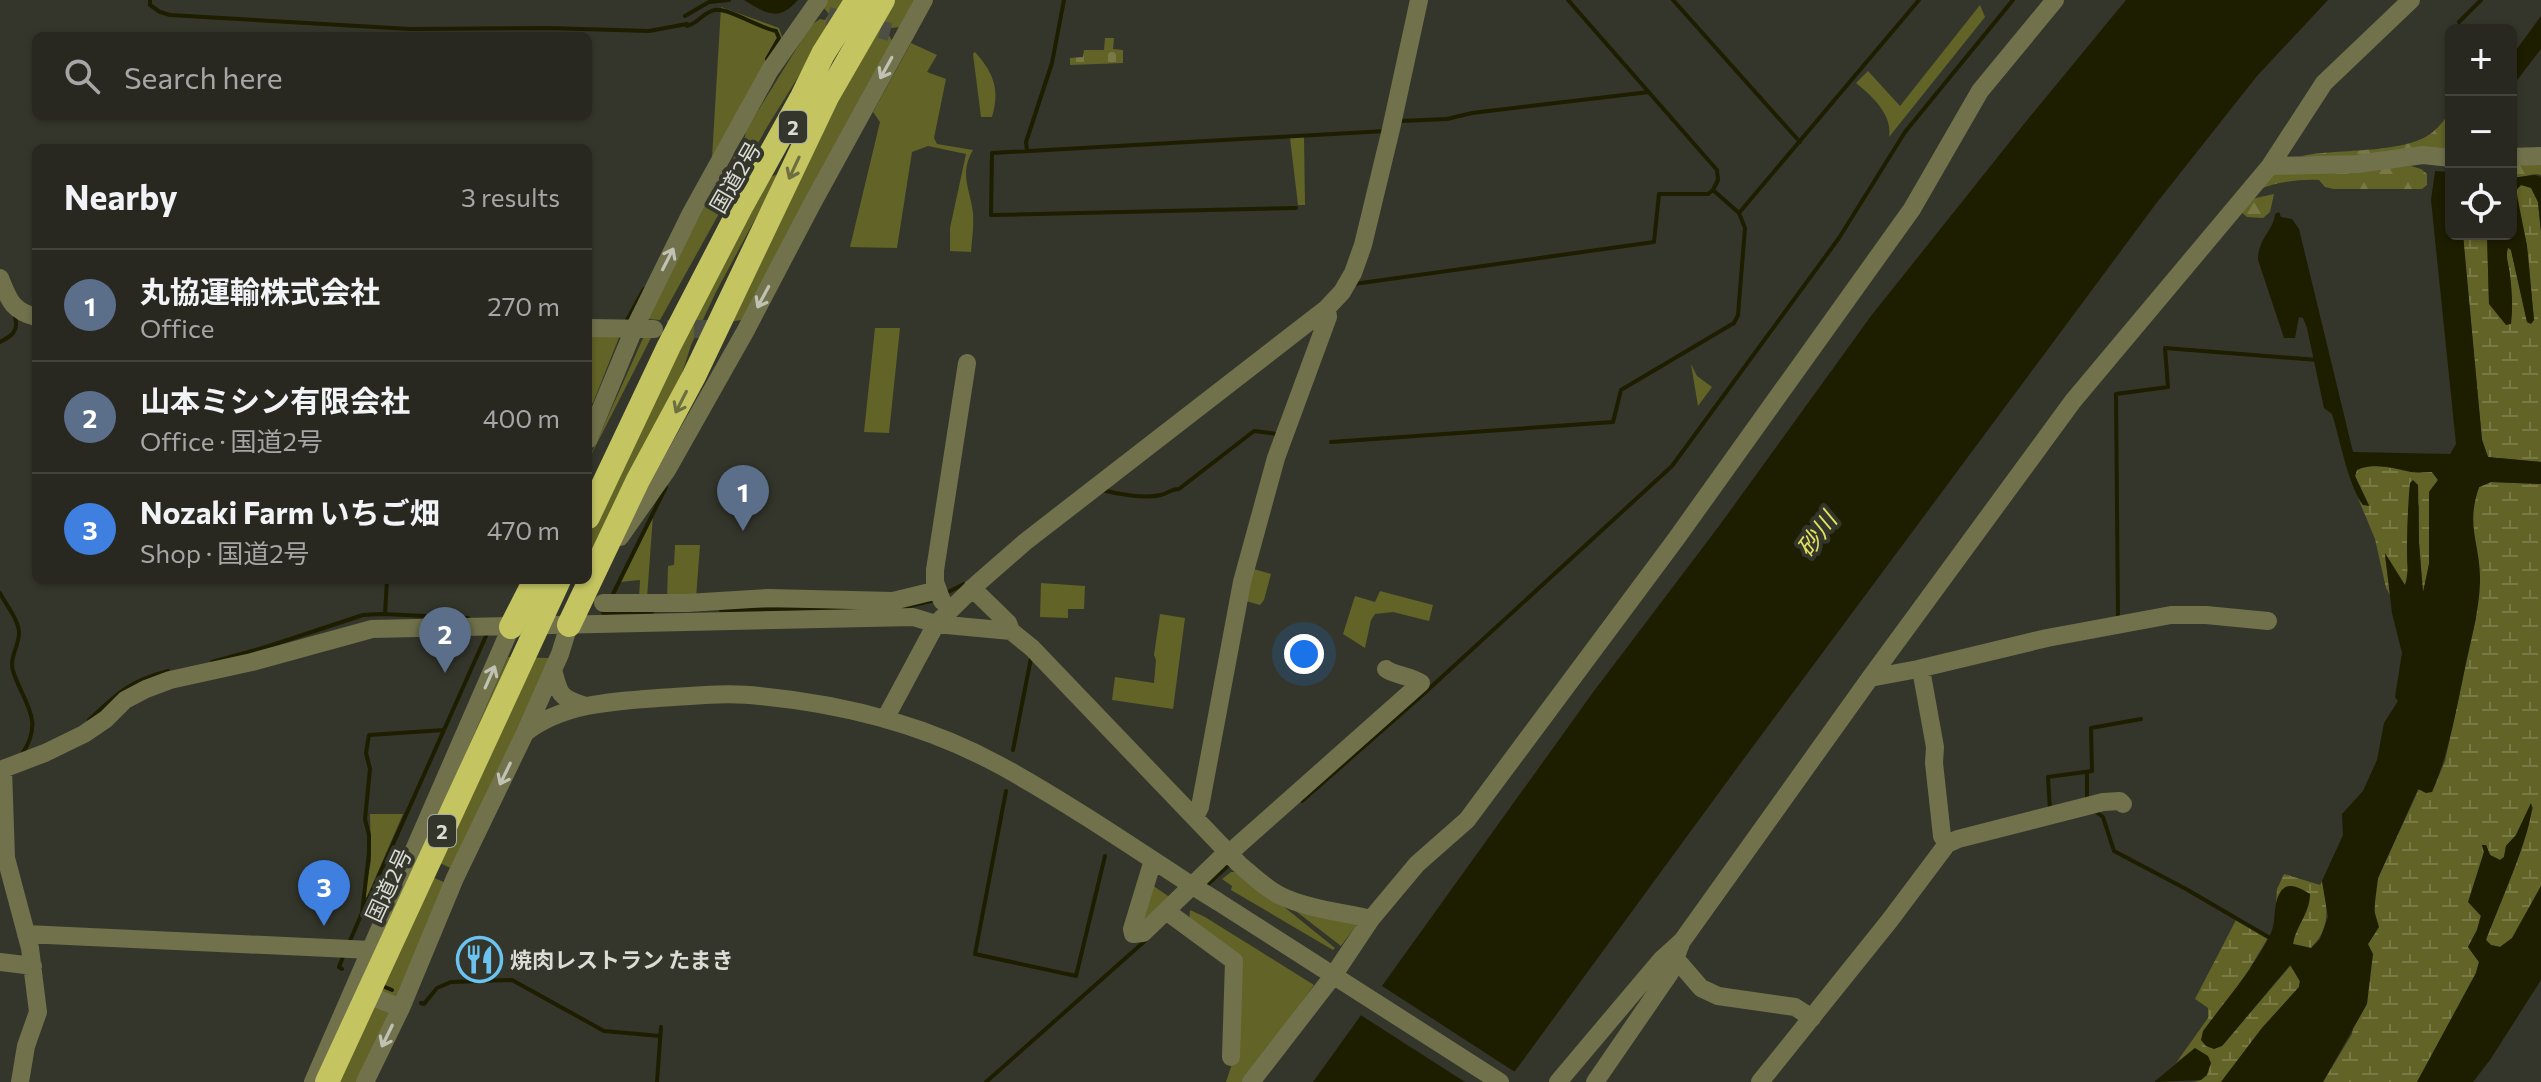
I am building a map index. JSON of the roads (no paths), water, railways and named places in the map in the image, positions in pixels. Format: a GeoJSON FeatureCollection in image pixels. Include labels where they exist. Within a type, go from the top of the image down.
{"type":"FeatureCollection","features":[{"type":"Feature","properties":{"kind":"highway","name":"国道2号"},"geometry":{"type":"LineString","coordinates":[[592,508],[636,412],[716,256],[823,54],[857,0]]}},
{"type":"Feature","properties":{"kind":"highway","name":"国道2号"},"geometry":{"type":"LineString","coordinates":[[716,256],[749,211],[814,90],[873,0]]}},
{"type":"Feature","properties":{"kind":"highway"},"geometry":{"type":"LineString","coordinates":[[592,577],[638,480],[694,376],[827,97],[883,0]]}},
{"type":"Feature","properties":{"kind":"highway"},"geometry":{"type":"LineString","coordinates":[[592,470],[704,248],[777,120],[823,54]]}},
{"type":"Feature","properties":{"kind":"highway"},"geometry":{"type":"LineString","coordinates":[[511,627],[533,584]]}},
{"type":"Feature","properties":{"kind":"highway","name":"国道2号"},"geometry":{"type":"LineString","coordinates":[[327,1082],[557,584]]}},
{"type":"Feature","properties":{"kind":"highway"},"geometry":{"type":"LineString","coordinates":[[569,625],[589,584]]}},
{"type":"Feature","properties":{"kind":"street"},"geometry":{"type":"LineString","coordinates":[[594,573],[667,470],[737,330],[897,34],[924,0]]}},
{"type":"Feature","properties":{"kind":"street"},"geometry":{"type":"LineString","coordinates":[[20,1082],[26,1046],[38,1012],[30,934],[6,858],[2,770],[84,734],[106,719],[125,700],[146,689],[170,680],[252,662],[372,629],[913,617],[972,588],[1025,542],[1327,308],[1342,292],[1363,245],[1419,0]]}},
{"type":"Feature","properties":{"kind":"street"},"geometry":{"type":"LineString","coordinates":[[1251,1082],[1333,976],[1371,919],[1417,864],[1467,820],[1641,587],[1912,209],[1980,91],[2055,0]]}},
{"type":"Feature","properties":{"kind":"street"},"geometry":{"type":"LineString","coordinates":[[1558,1082],[1676,951],[1870,678],[2073,401],[2270,166],[2324,83],[2411,0]]}},
{"type":"Feature","properties":{"kind":"street"},"geometry":{"type":"LineString","coordinates":[[592,430],[634,329],[691,213],[770,70],[819,9]]}},
{"type":"Feature","properties":{"kind":"street"},"geometry":{"type":"LineString","coordinates":[[2270,166],[2357,164],[2423,155],[2445,157]]}},
{"type":"Feature","properties":{"kind":"street"},"geometry":{"type":"LineString","coordinates":[[2517,157],[2541,156]]}},
{"type":"Feature","properties":{"kind":"street"},"geometry":{"type":"LineString","coordinates":[[0,278],[14,307],[32,316]]}},
{"type":"Feature","properties":{"kind":"street"},"geometry":{"type":"LineString","coordinates":[[1195,817],[1200,807],[1242,582],[1276,458],[1328,317],[1327,308]]}},
{"type":"Feature","properties":{"kind":"street"},"geometry":{"type":"LineString","coordinates":[[592,328],[654,329]]}},
{"type":"Feature","properties":{"kind":"street"},"geometry":{"type":"LineString","coordinates":[[885,719],[941,604],[935,570],[967,363]]}},
{"type":"Feature","properties":{"kind":"street"},"geometry":{"type":"LineString","coordinates":[[972,588],[1008,623],[1008,631]]}},
{"type":"Feature","properties":{"kind":"street"},"geometry":{"type":"LineString","coordinates":[[603,603],[687,603],[768,598],[941,604],[1008,631],[1032,648],[1195,817],[1229,857],[1263,885],[1308,906],[1371,919]]}},
{"type":"Feature","properties":{"kind":"street"},"geometry":{"type":"LineString","coordinates":[[1870,678],[2047,638],[2171,615],[2268,621]]}},
{"type":"Feature","properties":{"kind":"street"},"geometry":{"type":"LineString","coordinates":[[365,1082],[401,1008],[455,878],[525,733],[569,625]]}},
{"type":"Feature","properties":{"kind":"street"},"geometry":{"type":"LineString","coordinates":[[313,1082],[511,627]]}},
{"type":"Feature","properties":{"kind":"street"},"geometry":{"type":"LineString","coordinates":[[553,669],[560,694],[565,699],[586,706]]}},
{"type":"Feature","properties":{"kind":"street"},"geometry":{"type":"LineString","coordinates":[[1153,860],[1133,934],[1143,933],[1171,914],[1235,848],[1421,683],[1410,675],[1390,673],[1386,669]]}},
{"type":"Feature","properties":{"kind":"street"},"geometry":{"type":"LineString","coordinates":[[1918,669],[1922,675],[1933,732],[1942,836],[1947,844]]}},
{"type":"Feature","properties":{"kind":"street"},"geometry":{"type":"LineString","coordinates":[[525,733],[546,720],[586,706],[686,696],[758,695],[838,707],[885,719],[1001,766],[1500,1082]]}},
{"type":"Feature","properties":{"kind":"street"},"geometry":{"type":"LineString","coordinates":[[1760,1082],[1947,844],[2090,805],[2114,800],[2123,804]]}},
{"type":"Feature","properties":{"kind":"street"},"geometry":{"type":"LineString","coordinates":[[412,857],[455,878]]}},
{"type":"Feature","properties":{"kind":"street"},"geometry":{"type":"LineString","coordinates":[[1171,914],[1234,961],[1231,1057]]}},
{"type":"Feature","properties":{"kind":"street"},"geometry":{"type":"LineString","coordinates":[[30,934],[371,950]]}},
{"type":"Feature","properties":{"kind":"street"},"geometry":{"type":"LineString","coordinates":[[1676,951],[1701,988],[1718,996],[1795,1007],[1809,1016]]}},
{"type":"Feature","properties":{"kind":"street"},"geometry":{"type":"LineString","coordinates":[[1595,1082],[1670,973],[1676,951]]}},
{"type":"Feature","properties":{"kind":"street"},"geometry":{"type":"LineString","coordinates":[[0,962],[33,966]]}},
{"type":"Feature","properties":{"kind":"street"},"geometry":{"type":"LineString","coordinates":[[353,989],[401,1008]]}},
{"type":"Feature","properties":{"kind":"water"},"geometry":{"type":"Polygon","coordinates":[[[744,0],[798,0],[784,11],[772,14],[744,0]]]}},
{"type":"Feature","properties":{"kind":"water","name":"砂川"},"geometry":{"type":"Polygon","coordinates":[[[2126,0],[2328,0],[2257,76],[2155,205],[1507,1082],[1313,1082],[1594,691],[1719,526],[1871,316],[2126,0]]]}},
{"type":"Feature","properties":{"kind":"water"},"geometry":{"type":"Polygon","coordinates":[[[2541,16],[2541,49],[2517,80],[2517,49],[2541,16]]]}},
{"type":"Feature","properties":{"kind":"water"},"geometry":{"type":"Polygon","coordinates":[[[2435,171],[2445,172],[2445,240],[2464,240],[2482,440],[2488,457],[2541,462],[2541,484],[2491,482],[2479,487],[2473,525],[2480,569],[2479,593],[2456,711],[2444,760],[2432,792],[2418,789],[2378,878],[2374,910],[2379,927],[2368,944],[2373,954],[2367,1004],[2323,1082],[2221,1082],[2262,1028],[2299,987],[2300,981],[2290,965],[2222,1046],[2214,1049],[2201,1040],[2203,1031],[2264,946],[2273,928],[2279,895],[2285,887],[2292,886],[2310,894],[2293,944],[2311,948],[2320,939],[2328,917],[2322,881],[2343,835],[2342,814],[2363,791],[2377,760],[2384,723],[2398,701],[2395,697],[2402,653],[2392,613],[2385,553],[2405,585],[2409,491],[2413,480],[2418,485],[2423,592],[2429,564],[2429,492],[2438,480],[2432,472],[2377,466],[2357,470],[2355,476],[2369,506],[2363,505],[2349,474],[2332,414],[2324,408],[2303,318],[2299,317],[2295,338],[2284,338],[2258,260],[2259,252],[2275,214],[2279,212],[2281,217],[2292,219],[2299,229],[2353,452],[2450,454],[2456,444],[2431,200],[2435,171]]]}},
{"type":"Feature","properties":{"kind":"water"},"geometry":{"type":"Polygon","coordinates":[[[2517,177],[2541,177],[2541,232],[2538,202],[2531,188],[2521,185],[2517,189],[2517,177]]]}},
{"type":"Feature","properties":{"kind":"water"},"geometry":{"type":"Polygon","coordinates":[[[2517,195],[2527,246],[2534,320],[2531,324],[2527,322],[2511,250],[2508,248],[2511,324],[2506,325],[2489,304],[2487,240],[2517,240],[2517,195]]]}},
{"type":"Feature","properties":{"kind":"water"},"geometry":{"type":"Polygon","coordinates":[[[2531,803],[2522,848],[2486,940],[2500,947],[2512,938],[2541,886],[2541,980],[2473,1082],[2417,1082],[2476,973],[2479,962],[2468,947],[2481,916],[2468,902],[2484,852],[2482,845],[2486,845],[2490,855],[2500,860],[2504,857],[2506,846],[2516,835],[2531,803]]]}},
{"type":"Feature","properties":{"kind":"water"},"geometry":{"type":"Polygon","coordinates":[[[2195,1048],[2208,1056],[2211,1063],[2207,1075],[2201,1080],[2154,1082],[2195,1048]]]}},
{"type":"Feature","properties":{"kind":"waterway"},"geometry":{"type":"LineString","coordinates":[[150,0],[150,5],[170,15],[410,29],[649,31],[687,24]]}},
{"type":"Feature","properties":{"kind":"waterway"},"geometry":{"type":"LineString","coordinates":[[685,16],[709,2],[729,0]]}},
{"type":"Feature","properties":{"kind":"waterway"},"geometry":{"type":"LineString","coordinates":[[1027,151],[1026,142],[1052,63],[1064,0]]}},
{"type":"Feature","properties":{"kind":"waterway"},"geometry":{"type":"LineString","coordinates":[[1568,0],[1717,170],[1718,180],[1713,190],[1739,213]]}},
{"type":"Feature","properties":{"kind":"waterway"},"geometry":{"type":"LineString","coordinates":[[1673,0],[1800,142]]}},
{"type":"Feature","properties":{"kind":"waterway"},"geometry":{"type":"LineString","coordinates":[[1331,442],[1613,422],[1621,390],[1734,323],[1738,315],[1745,228],[1739,213],[1919,0]]}},
{"type":"Feature","properties":{"kind":"waterway"},"geometry":{"type":"LineString","coordinates":[[1302,801],[1672,466],[1839,238],[1905,132],[2013,0]]}},
{"type":"Feature","properties":{"kind":"waterway"},"geometry":{"type":"LineString","coordinates":[[2459,22],[2481,0]]}},
{"type":"Feature","properties":{"kind":"waterway"},"geometry":{"type":"LineString","coordinates":[[687,26],[711,11],[721,10],[776,31],[779,38],[767,59]]}},
{"type":"Feature","properties":{"kind":"waterway"},"geometry":{"type":"LineString","coordinates":[[1400,121],[1447,119],[1472,113],[1649,92]]}},
{"type":"Feature","properties":{"kind":"waterway"},"geometry":{"type":"LineString","coordinates":[[1296,208],[991,215],[992,153],[1386,131]]}},
{"type":"Feature","properties":{"kind":"waterway"},"geometry":{"type":"LineString","coordinates":[[1354,284],[1654,242],[1659,194],[1708,194],[1713,190]]}},
{"type":"Feature","properties":{"kind":"waterway"},"geometry":{"type":"LineString","coordinates":[[626,322],[644,289]]}},
{"type":"Feature","properties":{"kind":"waterway"},"geometry":{"type":"LineString","coordinates":[[0,342],[14,332],[15,317]]}},
{"type":"Feature","properties":{"kind":"waterway"},"geometry":{"type":"LineString","coordinates":[[2118,620],[2116,394],[2168,387],[2165,348],[2318,360]]}},
{"type":"Feature","properties":{"kind":"waterway"},"geometry":{"type":"LineString","coordinates":[[1102,490],[1139,496],[1161,495],[1179,489],[1254,431],[1277,434]]}},
{"type":"Feature","properties":{"kind":"waterway"},"geometry":{"type":"LineString","coordinates":[[612,596],[666,487]]}},
{"type":"Feature","properties":{"kind":"waterway"},"geometry":{"type":"LineString","coordinates":[[385,614],[387,584]]}},
{"type":"Feature","properties":{"kind":"waterway"},"geometry":{"type":"LineString","coordinates":[[946,593],[964,584]]}},
{"type":"Feature","properties":{"kind":"waterway"},"geometry":{"type":"LineString","coordinates":[[0,593],[18,628],[19,638],[12,666],[32,721],[29,742],[22,754]]}},
{"type":"Feature","properties":{"kind":"waterway"},"geometry":{"type":"LineString","coordinates":[[901,608],[931,601]]}},
{"type":"Feature","properties":{"kind":"waterway"},"geometry":{"type":"LineString","coordinates":[[721,610],[856,609]]}},
{"type":"Feature","properties":{"kind":"waterway"},"geometry":{"type":"LineString","coordinates":[[603,613],[652,612]]}},
{"type":"Feature","properties":{"kind":"waterway"},"geometry":{"type":"LineString","coordinates":[[212,662],[363,615],[468,618]]}},
{"type":"Feature","properties":{"kind":"waterway"},"geometry":{"type":"LineString","coordinates":[[363,911],[486,636]]}},
{"type":"Feature","properties":{"kind":"waterway"},"geometry":{"type":"LineString","coordinates":[[1013,750],[1031,658]]}},
{"type":"Feature","properties":{"kind":"waterway"},"geometry":{"type":"LineString","coordinates":[[89,720],[125,689],[168,671]]}},
{"type":"Feature","properties":{"kind":"waterway"},"geometry":{"type":"LineString","coordinates":[[2048,810],[2048,777],[2092,771],[2091,728],[2141,719]]}},
{"type":"Feature","properties":{"kind":"waterway"},"geometry":{"type":"LineString","coordinates":[[349,943],[362,913],[369,853],[365,819],[370,769],[366,753],[369,735],[444,730]]}},
{"type":"Feature","properties":{"kind":"waterway"},"geometry":{"type":"LineString","coordinates":[[2087,772],[2087,802]]}},
{"type":"Feature","properties":{"kind":"waterway"},"geometry":{"type":"LineString","coordinates":[[1006,791],[975,954],[1076,976],[1105,856]]}},
{"type":"Feature","properties":{"kind":"waterway"},"geometry":{"type":"LineString","coordinates":[[2095,811],[2103,817],[2114,851],[2270,938]]}},
{"type":"Feature","properties":{"kind":"waterway"},"geometry":{"type":"LineString","coordinates":[[1206,886],[1232,862]]}},
{"type":"Feature","properties":{"kind":"waterway"},"geometry":{"type":"LineString","coordinates":[[986,1082],[1146,940]]}},
{"type":"Feature","properties":{"kind":"waterway"},"geometry":{"type":"LineString","coordinates":[[342,969],[339,967],[344,954]]}},
{"type":"Feature","properties":{"kind":"waterway"},"geometry":{"type":"LineString","coordinates":[[421,1003],[424,1004],[437,988],[451,982],[512,980],[604,1031],[660,1036]]}},
{"type":"Feature","properties":{"kind":"waterway"},"geometry":{"type":"LineString","coordinates":[[380,985],[392,990]]}},
{"type":"Feature","properties":{"kind":"waterway"},"geometry":{"type":"LineString","coordinates":[[657,1082],[661,1027]]}},
{"type":"Feature","properties":{"kind":"tunnel"},"geometry":{"type":"LineString","coordinates":[[828,16],[890,32]]}},
{"type":"Feature","properties":{"kind":"tunnel"},"geometry":{"type":"LineString","coordinates":[[667,329],[726,329]]}},
{"type":"Feature","properties":{"kind":"place","name":"丸協運輸株式会社"},"geometry":{"type":"Point","coordinates":[743,531]}},
{"type":"Feature","properties":{"kind":"place","name":"山本ミシン有限会社"},"geometry":{"type":"Point","coordinates":[445,673]}},
{"type":"Feature","properties":{"kind":"place","name":"Nozaki Farm いちご畑"},"geometry":{"type":"Point","coordinates":[324,926]}},
{"type":"Feature","properties":{"kind":"place","name":"焼肉レストラン たまき"},"geometry":{"type":"Point","coordinates":[479,959]}}]}
